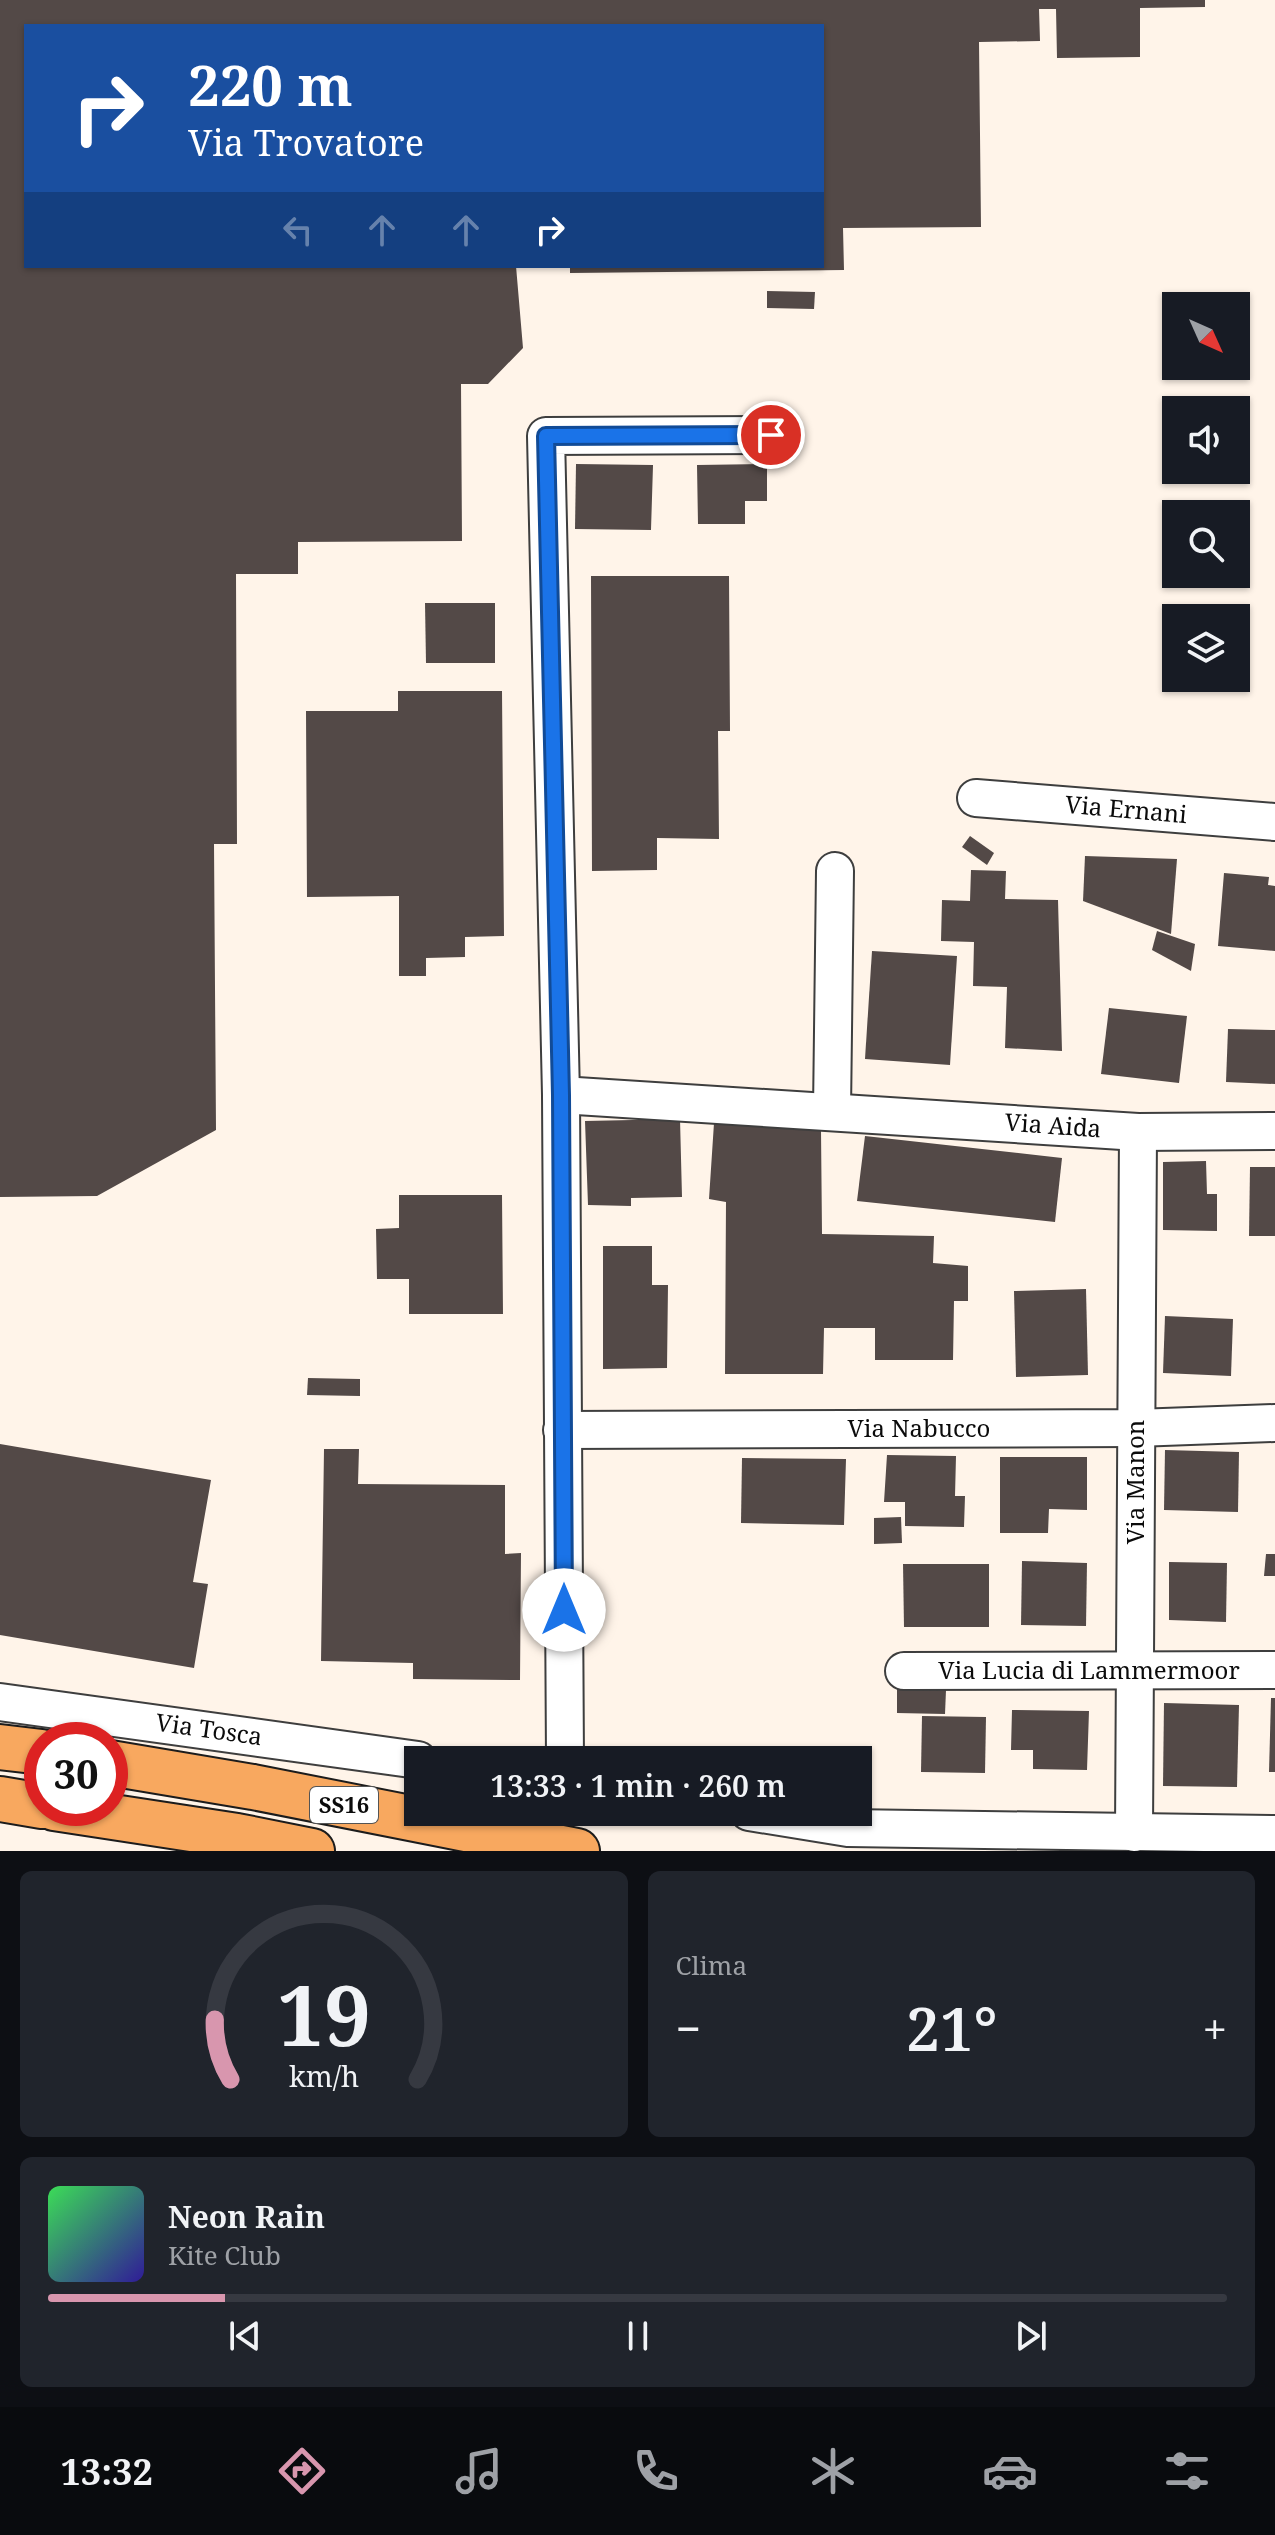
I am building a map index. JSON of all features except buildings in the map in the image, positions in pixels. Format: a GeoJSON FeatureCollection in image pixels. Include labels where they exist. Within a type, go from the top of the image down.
{"type":"FeatureCollection","features":[{"type":"Feature","properties":{"kind":"main road"},"geometry":{"type":"LineString","coordinates":[[0,1747],[24,1750]]}},
{"type":"Feature","properties":{"kind":"main road","name":"SS16"},"geometry":{"type":"LineString","coordinates":[[128,1766],[253,1787],[577,1851]]}},
{"type":"Feature","properties":{"kind":"main road"},"geometry":{"type":"LineString","coordinates":[[0,1799],[24,1803]]}},
{"type":"Feature","properties":{"kind":"main road","name":"SS16"},"geometry":{"type":"LineString","coordinates":[[128,1819],[312,1851]]}},
{"type":"Feature","properties":{"kind":"street"},"geometry":{"type":"LineString","coordinates":[[565,1746],[561,1095],[546,436],[771,435]]}},
{"type":"Feature","properties":{"kind":"street","name":"Via Ernani"},"geometry":{"type":"LineString","coordinates":[[976,798],[1275,822]]}},
{"type":"Feature","properties":{"kind":"street"},"geometry":{"type":"LineString","coordinates":[[832,1111],[835,871]]}},
{"type":"Feature","properties":{"kind":"street","name":"Via Aida"},"geometry":{"type":"LineString","coordinates":[[561,1095],[1138,1132],[1275,1131]]}},
{"type":"Feature","properties":{"kind":"street","name":"Via Manon"},"geometry":{"type":"LineString","coordinates":[[1134,1833],[1138,1132]]}},
{"type":"Feature","properties":{"kind":"street","name":"Via Nabucco"},"geometry":{"type":"LineString","coordinates":[[562,1430],[1136,1428],[1275,1423]]}},
{"type":"Feature","properties":{"kind":"street","name":"Via Lucia di Lammermoor"},"geometry":{"type":"LineString","coordinates":[[904,1671],[1275,1670]]}},
{"type":"Feature","properties":{"kind":"street","name":"Via Tosca"},"geometry":{"type":"LineString","coordinates":[[0,1702],[404,1758]]}},
{"type":"Feature","properties":{"kind":"street"},"geometry":{"type":"LineString","coordinates":[[836,1826],[1275,1834]]}},
{"type":"Feature","properties":{"kind":"route"},"geometry":{"type":"LineString","coordinates":[[564,1610],[561,1095],[546,436],[771,435]]}}]}
